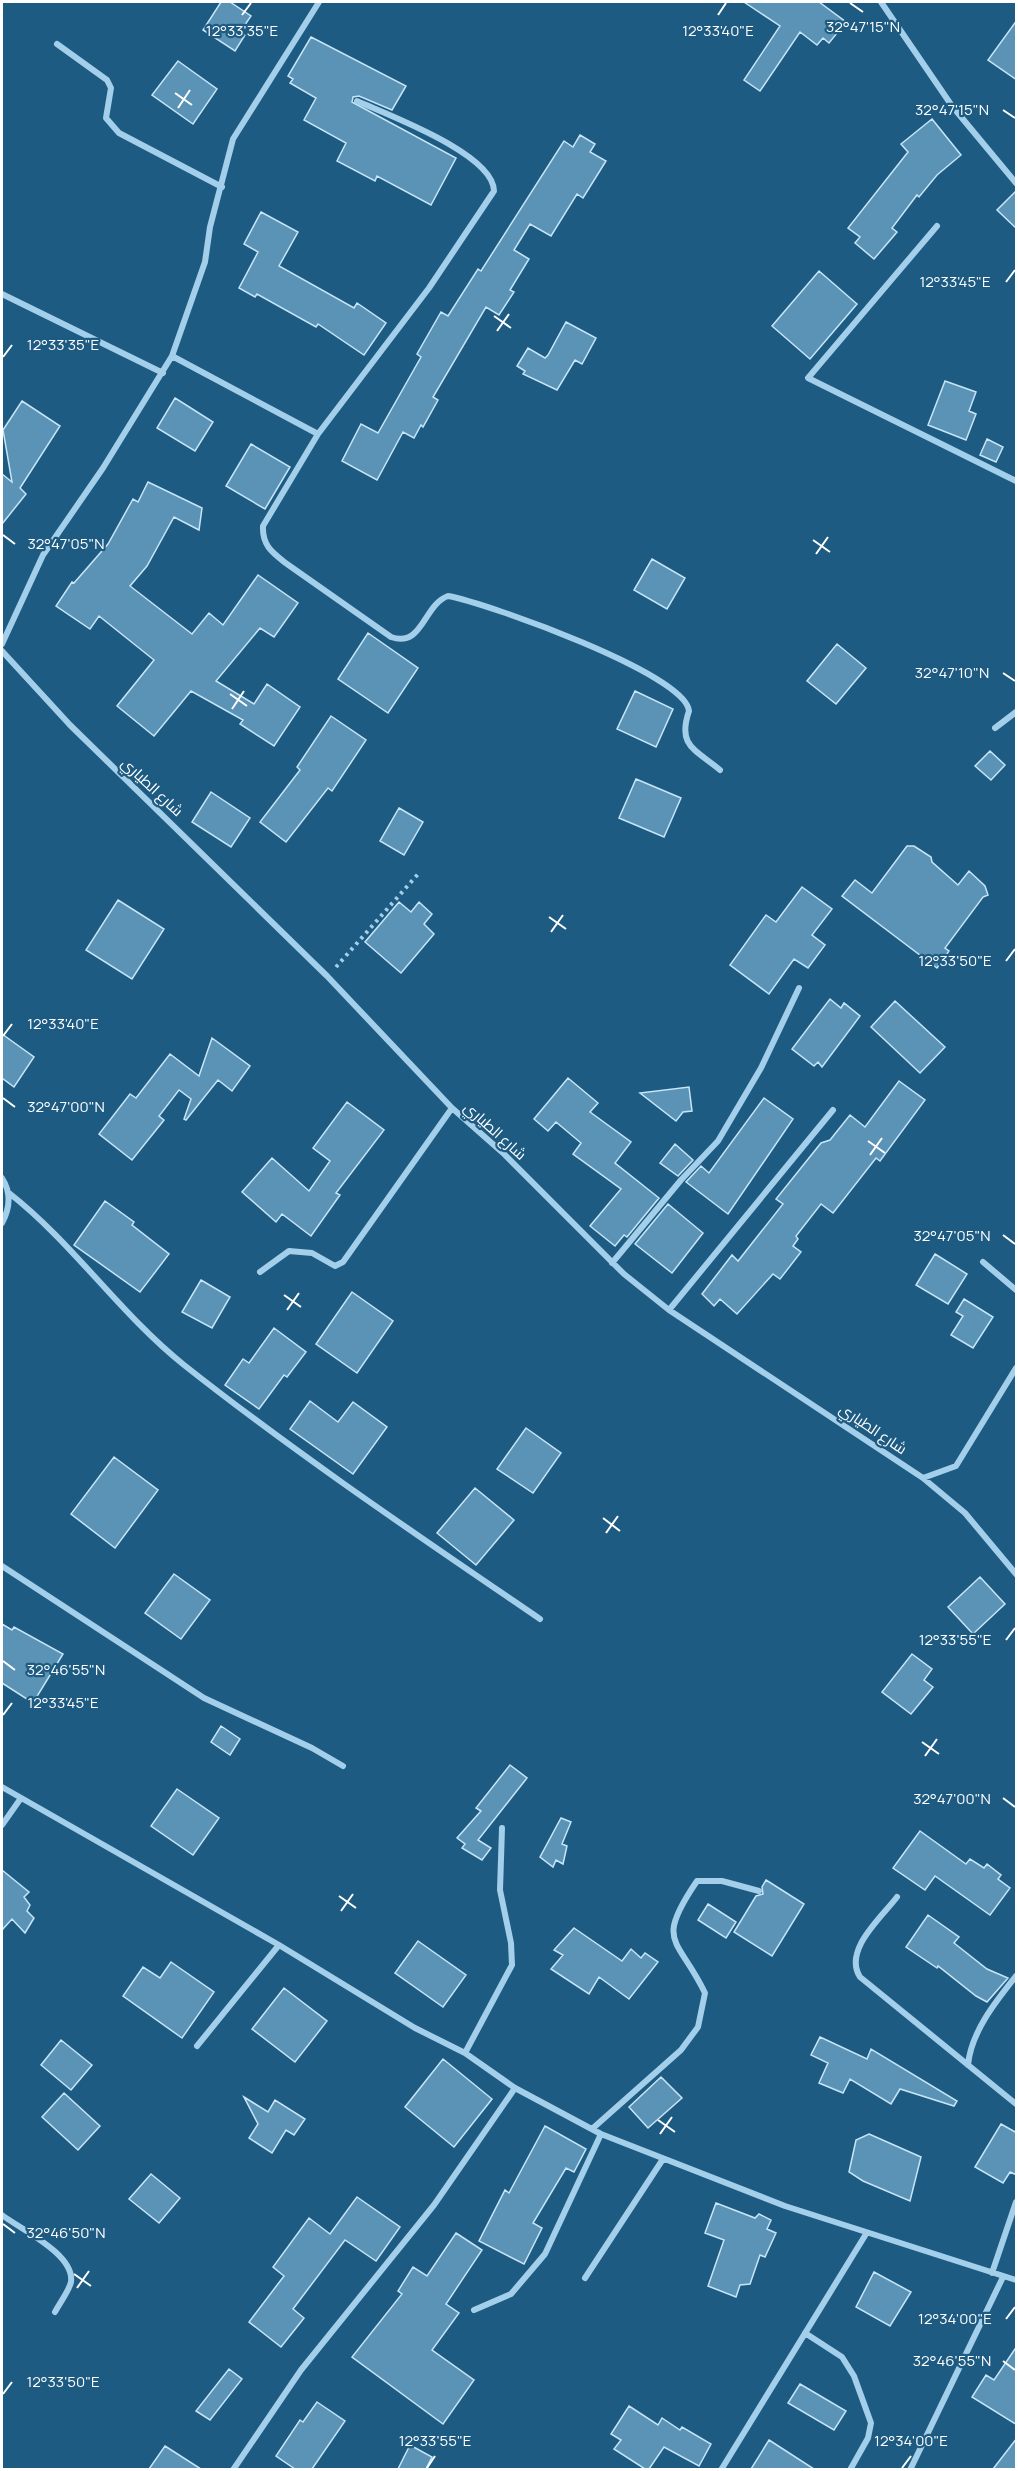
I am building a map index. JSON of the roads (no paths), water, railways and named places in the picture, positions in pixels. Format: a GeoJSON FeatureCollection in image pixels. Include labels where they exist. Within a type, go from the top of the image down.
{"type":"FeatureCollection","features":[{"type":"Feature","properties":{"kind":"street"},"geometry":{"type":"LineString","coordinates":[[2,644],[43,555],[103,468],[172,356],[205,262],[210,227],[233,139],[319,2]]}},
{"type":"Feature","properties":{"kind":"street"},"geometry":{"type":"LineString","coordinates":[[881,2],[952,106],[1017,183]]}},
{"type":"Feature","properties":{"kind":"street"},"geometry":{"type":"LineString","coordinates":[[57,44],[107,80],[111,88],[106,118],[119,133],[222,187]]}},
{"type":"Feature","properties":{"kind":"street"},"geometry":{"type":"LineString","coordinates":[[357,101],[429,133],[480,165],[491,176],[494,191],[429,288],[318,434],[263,526],[263,537],[271,551],[391,637],[400,640],[415,635],[434,605],[440,599],[448,596],[621,658],[683,697],[689,711],[683,730],[686,740],[720,770]]}},
{"type":"Feature","properties":{"kind":"street"},"geometry":{"type":"LineString","coordinates":[[937,226],[808,378],[1017,481]]}},
{"type":"Feature","properties":{"kind":"street"},"geometry":{"type":"LineString","coordinates":[[2,294],[163,373]]}},
{"type":"Feature","properties":{"kind":"street"},"geometry":{"type":"LineString","coordinates":[[172,356],[318,434]]}},
{"type":"Feature","properties":{"kind":"street","name":"شارع الطياري"},"geometry":{"type":"LineString","coordinates":[[2,651],[70,726],[178,828],[327,976],[452,1108],[503,1153],[612,1263],[669,1310],[923,1478],[965,1513],[1017,1574]]}},
{"type":"Feature","properties":{"kind":"street"},"geometry":{"type":"LineString","coordinates":[[994,728],[1017,712]]}},
{"type":"Feature","properties":{"kind":"street"},"geometry":{"type":"LineString","coordinates":[[612,1263],[681,1179],[718,1141],[760,1068],[799,988]]}},
{"type":"Feature","properties":{"kind":"street"},"geometry":{"type":"LineString","coordinates":[[260,1272],[289,1251],[312,1253],[335,1266],[343,1262],[452,1108]]}},
{"type":"Feature","properties":{"kind":"street"},"geometry":{"type":"LineString","coordinates":[[669,1310],[833,1110]]}},
{"type":"Feature","properties":{"kind":"street"},"geometry":{"type":"LineString","coordinates":[[2,1178],[9,1193],[9,1203],[2,1223]]}},
{"type":"Feature","properties":{"kind":"street"},"geometry":{"type":"LineString","coordinates":[[9,1193],[33,1212],[141,1328],[183,1364],[306,1455],[540,1619]]}},
{"type":"Feature","properties":{"kind":"street"},"geometry":{"type":"LineString","coordinates":[[983,1262],[1017,1290]]}},
{"type":"Feature","properties":{"kind":"street"},"geometry":{"type":"LineString","coordinates":[[923,1478],[956,1466],[1017,1368]]}},
{"type":"Feature","properties":{"kind":"street"},"geometry":{"type":"LineString","coordinates":[[2,1566],[204,1698],[312,1748],[343,1766]]}},
{"type":"Feature","properties":{"kind":"street"},"geometry":{"type":"LineString","coordinates":[[2,1787],[279,1945],[415,2028],[465,2053],[515,2088],[601,2134],[867,2234],[1017,2280]]}},
{"type":"Feature","properties":{"kind":"street"},"geometry":{"type":"LineString","coordinates":[[2,1825],[21,1798]]}},
{"type":"Feature","properties":{"kind":"street"},"geometry":{"type":"LineString","coordinates":[[465,2053],[512,1965],[511,1943],[500,1890],[502,1828]]}},
{"type":"Feature","properties":{"kind":"street"},"geometry":{"type":"LineString","coordinates":[[592,2129],[681,2050],[698,2026],[705,1994],[671,1932],[678,1908],[697,1881],[722,1881],[759,1891]]}},
{"type":"Feature","properties":{"kind":"street"},"geometry":{"type":"LineString","coordinates":[[897,1897],[863,1941],[854,1960],[855,1970],[860,1977],[1017,2104]]}},
{"type":"Feature","properties":{"kind":"street"},"geometry":{"type":"LineString","coordinates":[[197,2046],[279,1945]]}},
{"type":"Feature","properties":{"kind":"street"},"geometry":{"type":"LineString","coordinates":[[968,2065],[969,2055],[981,2025],[1017,1976]]}},
{"type":"Feature","properties":{"kind":"street"},"geometry":{"type":"LineString","coordinates":[[233,2469],[301,2370],[434,2205],[515,2088]]}},
{"type":"Feature","properties":{"kind":"street"},"geometry":{"type":"LineString","coordinates":[[474,2310],[511,2294],[545,2254],[601,2134]]}},
{"type":"Feature","properties":{"kind":"street"},"geometry":{"type":"LineString","coordinates":[[585,2278],[663,2159]]}},
{"type":"Feature","properties":{"kind":"street"},"geometry":{"type":"LineString","coordinates":[[992,2273],[1017,2202]]}},
{"type":"Feature","properties":{"kind":"street"},"geometry":{"type":"LineString","coordinates":[[2,2215],[44,2242],[60,2256],[68,2268],[71,2283],[55,2312]]}},
{"type":"Feature","properties":{"kind":"street"},"geometry":{"type":"LineString","coordinates":[[722,2469],[867,2234]]}},
{"type":"Feature","properties":{"kind":"street"},"geometry":{"type":"LineString","coordinates":[[910,2469],[1003,2277]]}},
{"type":"Feature","properties":{"kind":"street"},"geometry":{"type":"LineString","coordinates":[[805,2333],[842,2357],[854,2376],[871,2423],[868,2438],[850,2469]]}}]}
